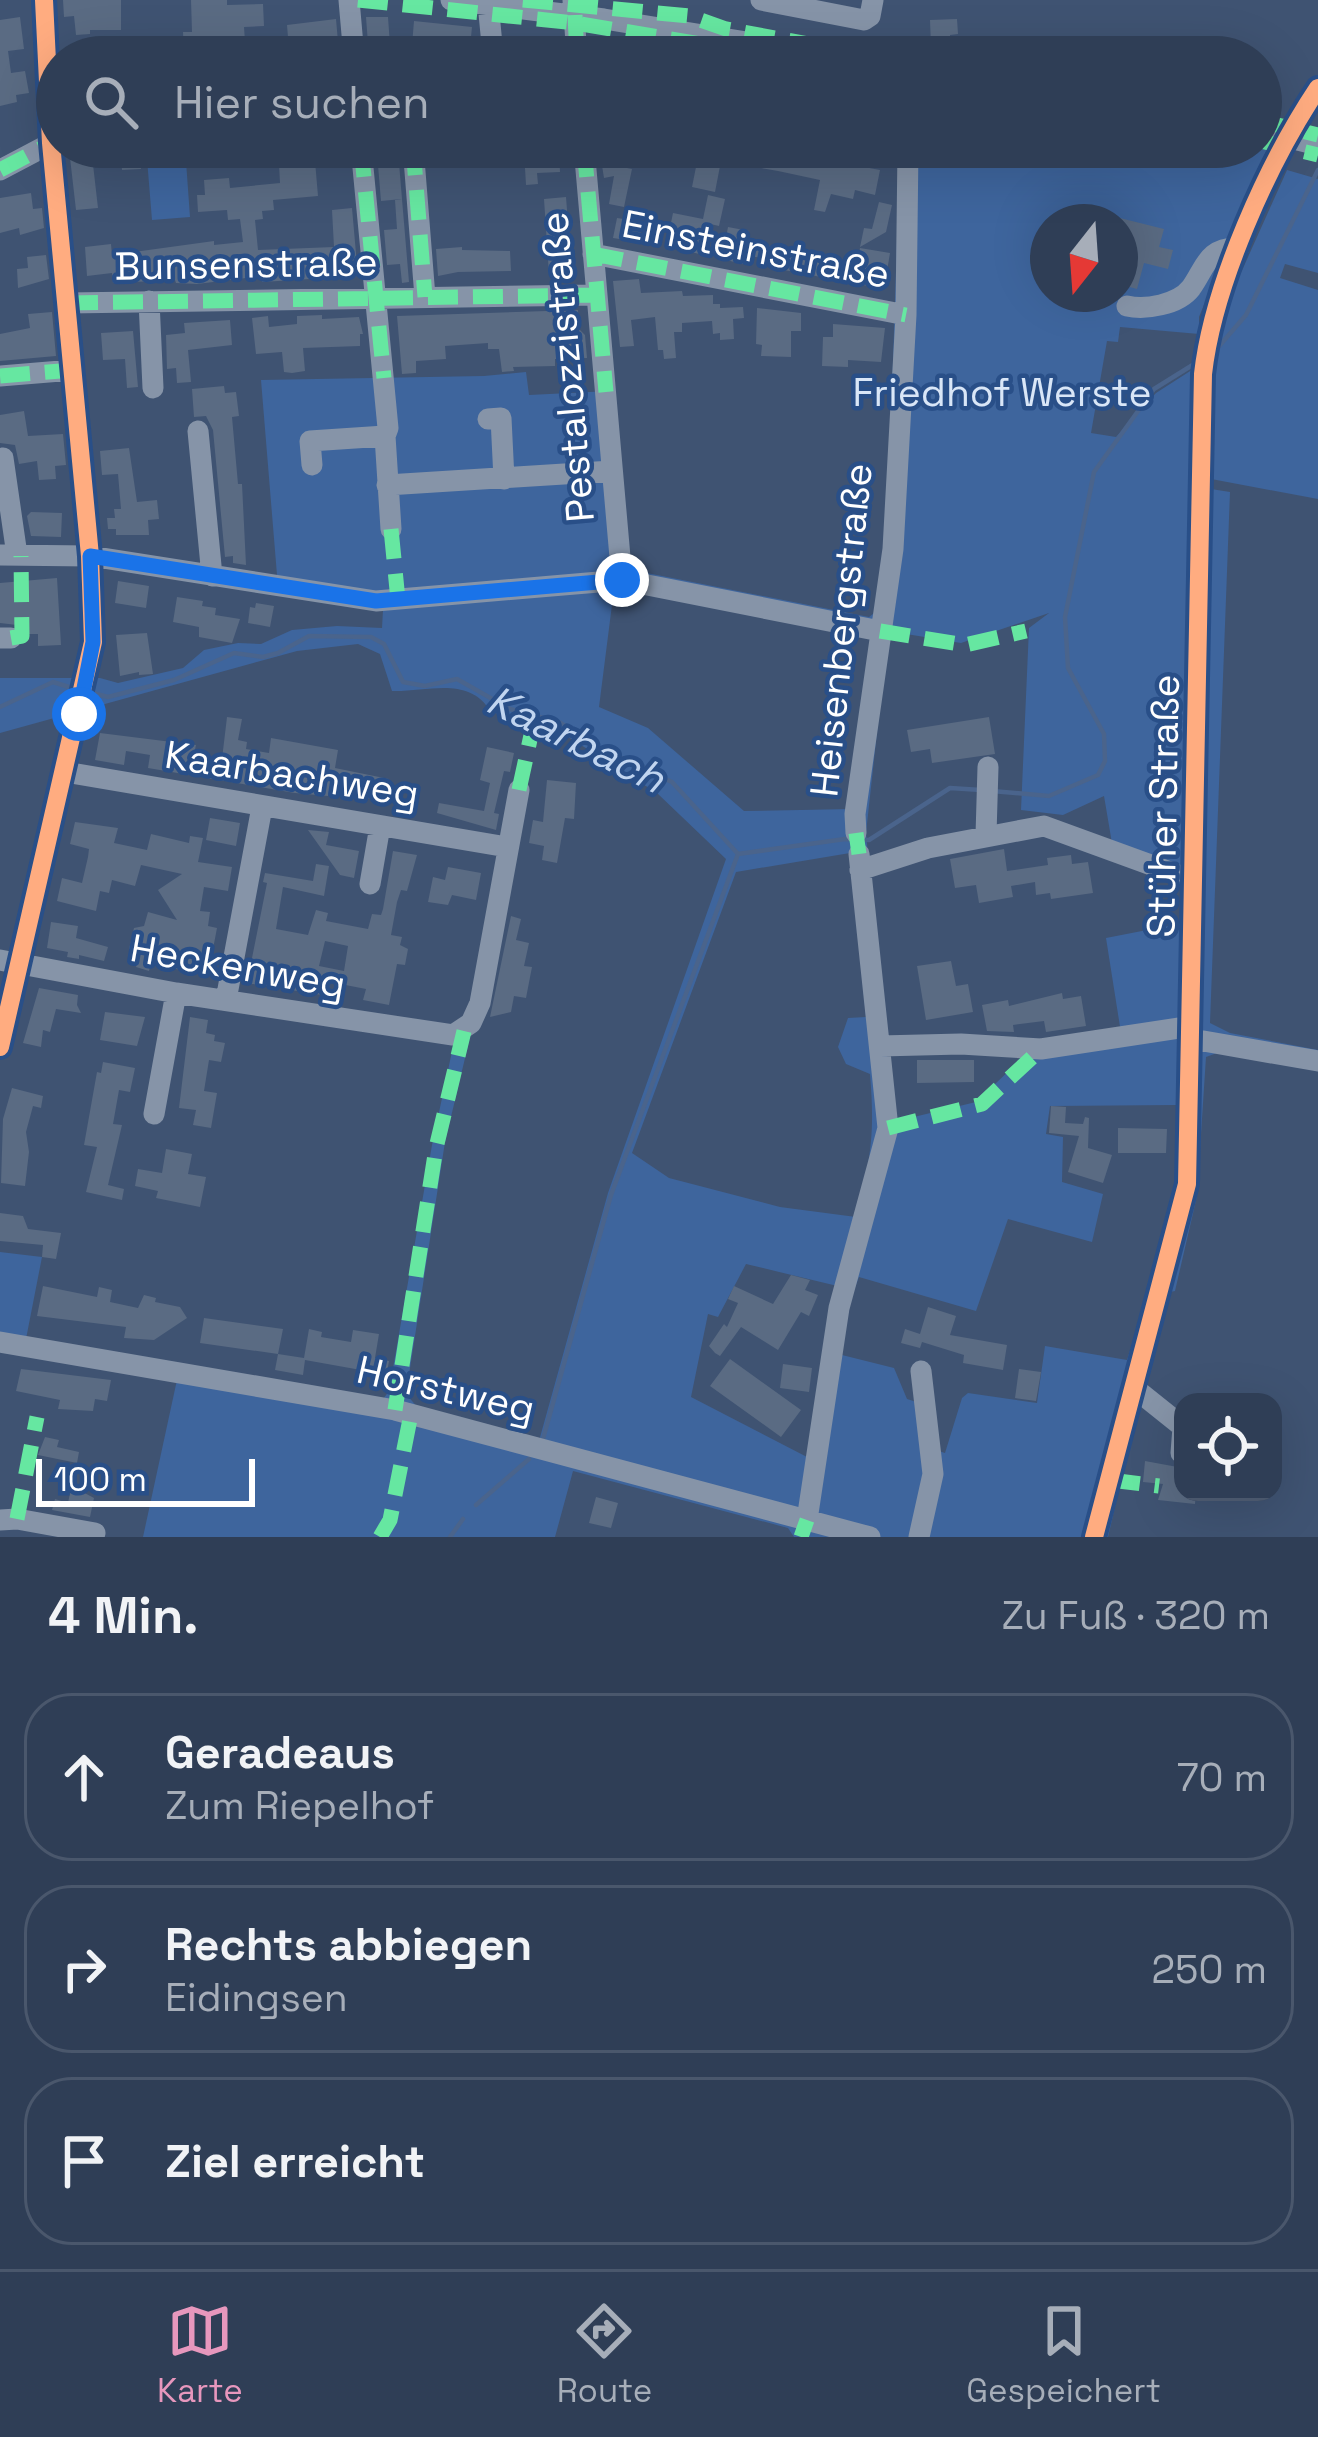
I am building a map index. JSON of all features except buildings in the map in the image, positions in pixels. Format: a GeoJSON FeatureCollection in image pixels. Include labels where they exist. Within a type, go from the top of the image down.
{"type":"FeatureCollection","features":[{"type":"Feature","properties":{"kind":"street"},"geometry":{"type":"LineString","coordinates":[[44,0],[47,36]]}},
{"type":"Feature","properties":{"kind":"street"},"geometry":{"type":"LineString","coordinates":[[349,0],[352,36]]}},
{"type":"Feature","properties":{"kind":"street"},"geometry":{"type":"LineString","coordinates":[[452,0],[574,8],[725,36]]}},
{"type":"Feature","properties":{"kind":"street"},"geometry":{"type":"LineString","coordinates":[[761,0],[864,20],[870,16],[873,0]]}},
{"type":"Feature","properties":{"kind":"street"},"geometry":{"type":"LineString","coordinates":[[488,3],[491,36]]}},
{"type":"Feature","properties":{"kind":"street","name":"Stüher Straße"},"geometry":{"type":"LineString","coordinates":[[1282,151],[1318,88]]}},
{"type":"Feature","properties":{"kind":"street"},"geometry":{"type":"LineString","coordinates":[[1282,135],[1318,145]]}},
{"type":"Feature","properties":{"kind":"street"},"geometry":{"type":"LineString","coordinates":[[0,170],[36,151]]}},
{"type":"Feature","properties":{"kind":"street"},"geometry":{"type":"LineString","coordinates":[[0,1047],[10,962],[65,772],[93,642],[90,556],[56,168]]}},
{"type":"Feature","properties":{"kind":"street"},"geometry":{"type":"LineString","coordinates":[[363,168],[388,428],[392,529]]}},
{"type":"Feature","properties":{"kind":"street","name":"Bunsenstraße"},"geometry":{"type":"LineString","coordinates":[[415,168],[425,297]]}},
{"type":"Feature","properties":{"kind":"street","name":"Pestalozzistraße"},"geometry":{"type":"LineString","coordinates":[[586,168],[622,580]]}},
{"type":"Feature","properties":{"kind":"street","name":"Heisenbergstraße"},"geometry":{"type":"LineString","coordinates":[[807,1520],[839,1308],[888,1128],[858,852],[893,549],[906,314],[908,168]]}},
{"type":"Feature","properties":{"kind":"street","name":"Stüher Straße"},"geometry":{"type":"LineString","coordinates":[[1094,1537],[1186,1196],[1203,374],[1210,323],[1274,168]]}},
{"type":"Feature","properties":{"kind":"street"},"geometry":{"type":"LineString","coordinates":[[1138,306],[1179,298],[1191,288],[1209,256],[1221,249],[1239,248]]}},
{"type":"Feature","properties":{"kind":"street","name":"Einsteinstraße"},"geometry":{"type":"LineString","coordinates":[[593,254],[906,314]]}},
{"type":"Feature","properties":{"kind":"street","name":"Bunsenstraße"},"geometry":{"type":"LineString","coordinates":[[68,303],[595,295]]}},
{"type":"Feature","properties":{"kind":"street"},"geometry":{"type":"LineString","coordinates":[[149,302],[153,388]]}},
{"type":"Feature","properties":{"kind":"street"},"geometry":{"type":"LineString","coordinates":[[0,376],[73,370]]}},
{"type":"Feature","properties":{"kind":"street"},"geometry":{"type":"LineString","coordinates":[[488,419],[501,418],[504,479]]}},
{"type":"Feature","properties":{"kind":"street"},"geometry":{"type":"LineString","coordinates":[[198,431],[212,576]]}},
{"type":"Feature","properties":{"kind":"street"},"geometry":{"type":"LineString","coordinates":[[312,465],[310,441],[385,436]]}},
{"type":"Feature","properties":{"kind":"street"},"geometry":{"type":"LineString","coordinates":[[3,458],[8,555],[90,556],[376,601],[622,580],[880,631]]}},
{"type":"Feature","properties":{"kind":"street"},"geometry":{"type":"LineString","coordinates":[[388,485],[612,471]]}},
{"type":"Feature","properties":{"kind":"street","name":"Kaarbachweg"},"geometry":{"type":"LineString","coordinates":[[65,772],[507,847]]}},
{"type":"Feature","properties":{"kind":"street"},"geometry":{"type":"LineString","coordinates":[[986,835],[987,783]]}},
{"type":"Feature","properties":{"kind":"street"},"geometry":{"type":"LineString","coordinates":[[507,847],[519,790]]}},
{"type":"Feature","properties":{"kind":"street"},"geometry":{"type":"LineString","coordinates":[[226,1000],[262,808]]}},
{"type":"Feature","properties":{"kind":"street"},"geometry":{"type":"LineString","coordinates":[[370,884],[380,826]]}},
{"type":"Feature","properties":{"kind":"street"},"geometry":{"type":"LineString","coordinates":[[858,852],[1044,826],[1195,881]]}},
{"type":"Feature","properties":{"kind":"street","name":"Heckenweg"},"geometry":{"type":"LineString","coordinates":[[10,962],[443,1035],[464,1031],[480,1003],[507,847]]}},
{"type":"Feature","properties":{"kind":"street"},"geometry":{"type":"LineString","coordinates":[[154,1114],[176,993]]}},
{"type":"Feature","properties":{"kind":"street"},"geometry":{"type":"LineString","coordinates":[[880,1046],[1041,1049],[1192,1032],[1318,1061]]}},
{"type":"Feature","properties":{"kind":"street","name":"Horstweg"},"geometry":{"type":"LineString","coordinates":[[0,1342],[395,1410],[869,1537]]}},
{"type":"Feature","properties":{"kind":"street"},"geometry":{"type":"LineString","coordinates":[[920,1537],[933,1474],[921,1372]]}},
{"type":"Feature","properties":{"kind":"street"},"geometry":{"type":"LineString","coordinates":[[1133,1387],[1174,1420]]}},
{"type":"Feature","properties":{"kind":"street"},"geometry":{"type":"LineString","coordinates":[[0,1520],[95,1533]]}},
{"type":"Feature","properties":{"kind":"green space"},"geometry":{"type":"Polygon","coordinates":[[[148,168],[186,168],[190,217],[152,220],[148,168]]]}},
{"type":"Feature","properties":{"kind":"green space","name":"Friedhof Werste"},"geometry":{"type":"Polygon","coordinates":[[[899,168],[1260,168],[1199,317],[1199,334],[1120,327],[1118,342],[1107,341],[1091,433],[1116,437],[1156,393],[1198,366],[1192,486],[1230,492],[1210,1023],[1230,1033],[1318,1050],[1318,1069],[1217,1053],[1206,1057],[1197,1196],[1175,1291],[1170,1292],[1144,1382],[1108,1537],[794,1537],[788,1528],[573,1471],[555,1537],[143,1537],[180,1366],[381,1402],[389,1391],[454,1042],[471,1033],[445,1142],[406,1394],[419,1409],[539,1441],[608,1193],[726,859],[657,793],[554,728],[491,712],[460,689],[392,691],[380,654],[358,644],[297,651],[0,733],[0,678],[100,678],[118,683],[183,668],[204,650],[261,644],[292,630],[382,628],[383,610],[277,575],[261,380],[526,372],[529,395],[610,391],[625,560],[637,571],[869,617],[878,610],[887,546],[899,168]],[[614,589],[599,707],[648,728],[744,811],[852,809],[873,644],[866,634],[614,589]],[[1049,613],[961,643],[888,631],[866,833],[893,1122],[976,1102],[1034,1047],[1121,1033],[1106,938],[1188,922],[1189,880],[1115,861],[1104,796],[1063,815],[1021,810],[1029,628],[1049,613]],[[850,853],[736,872],[632,1153],[669,1178],[780,1207],[856,1217],[872,1114],[870,1074],[846,1064],[838,1047],[848,1018],[866,1017],[850,853]],[[1177,1105],[1050,1106],[1046,1134],[1063,1137],[1062,1182],[1103,1194],[1092,1242],[1008,1219],[976,1311],[859,1277],[854,1290],[746,1264],[718,1317],[708,1314],[691,1397],[807,1457],[842,1355],[894,1368],[907,1399],[923,1404],[926,1447],[945,1453],[962,1398],[968,1393],[1037,1403],[1045,1346],[1127,1360],[1176,1204],[1177,1105]]]}},
{"type":"Feature","properties":{"kind":"green space"},"geometry":{"type":"Polygon","coordinates":[[[1287,170],[1318,179],[1318,273],[1285,264],[1280,278],[1318,290],[1318,499],[1206,478],[1218,324],[1287,170]]]}},
{"type":"Feature","properties":{"kind":"green space"},"geometry":{"type":"Polygon","coordinates":[[[0,1252],[42,1257],[26,1339],[0,1334],[0,1252]]]}},
{"type":"Feature","properties":{"kind":"waterway","name":"Kaarbach"},"geometry":{"type":"LineString","coordinates":[[1214,352],[1246,315],[1318,170]]}},
{"type":"Feature","properties":{"kind":"waterway","name":"Kaarbach"},"geometry":{"type":"LineString","coordinates":[[992,791],[1049,796],[1098,775],[1105,761],[1104,734],[1068,668],[1065,617],[1094,472],[1154,389],[1199,361]]}},
{"type":"Feature","properties":{"kind":"waterway","name":"Kaarbach"},"geometry":{"type":"LineString","coordinates":[[89,692],[108,697],[174,680],[234,653],[263,657],[278,653],[309,636],[371,637],[384,644],[403,682],[425,686],[457,679],[510,709],[561,723],[609,756],[637,761],[672,782],[738,854],[869,840],[950,788],[981,790]]}},
{"type":"Feature","properties":{"kind":"waterway","name":"Kaarbach"},"geometry":{"type":"LineString","coordinates":[[0,707],[53,682],[72,688]]}},
{"type":"Feature","properties":{"kind":"waterway"},"geometry":{"type":"LineString","coordinates":[[543,1439],[611,1195],[738,854]]}},
{"type":"Feature","properties":{"kind":"waterway"},"geometry":{"type":"LineString","coordinates":[[476,1505],[529,1459]]}},
{"type":"Feature","properties":{"kind":"waterway"},"geometry":{"type":"LineString","coordinates":[[450,1537],[463,1519]]}},
{"type":"Feature","properties":{"kind":"marked path"},"geometry":{"type":"LineString","coordinates":[[358,0],[653,36]]}},
{"type":"Feature","properties":{"kind":"marked path"},"geometry":{"type":"LineString","coordinates":[[523,0],[689,16],[764,36]]}},
{"type":"Feature","properties":{"kind":"marked path"},"geometry":{"type":"LineString","coordinates":[[575,15],[576,36]]}},
{"type":"Feature","properties":{"kind":"marked path"},"geometry":{"type":"LineString","coordinates":[[1282,126],[1318,135]]}},
{"type":"Feature","properties":{"kind":"marked path"},"geometry":{"type":"LineString","coordinates":[[1282,146],[1318,155]]}},
{"type":"Feature","properties":{"kind":"marked path"},"geometry":{"type":"LineString","coordinates":[[0,170],[36,151]]}},
{"type":"Feature","properties":{"kind":"marked path"},"geometry":{"type":"LineString","coordinates":[[363,168],[384,378]]}},
{"type":"Feature","properties":{"kind":"marked path"},"geometry":{"type":"LineString","coordinates":[[415,168],[425,297]]}},
{"type":"Feature","properties":{"kind":"marked path"},"geometry":{"type":"LineString","coordinates":[[586,168],[606,392]]}},
{"type":"Feature","properties":{"kind":"marked path"},"geometry":{"type":"LineString","coordinates":[[593,254],[906,315]]}},
{"type":"Feature","properties":{"kind":"marked path"},"geometry":{"type":"LineString","coordinates":[[68,303],[595,295]]}},
{"type":"Feature","properties":{"kind":"marked path"},"geometry":{"type":"LineString","coordinates":[[0,376],[73,370]]}},
{"type":"Feature","properties":{"kind":"marked path"},"geometry":{"type":"LineString","coordinates":[[391,529],[398,600]]}},
{"type":"Feature","properties":{"kind":"marked path"},"geometry":{"type":"LineString","coordinates":[[11,638],[22,636],[21,556]]}},
{"type":"Feature","properties":{"kind":"marked path"},"geometry":{"type":"LineString","coordinates":[[880,631],[965,645],[1026,631]]}},
{"type":"Feature","properties":{"kind":"marked path"},"geometry":{"type":"LineString","coordinates":[[519,790],[533,726]]}},
{"type":"Feature","properties":{"kind":"marked path"},"geometry":{"type":"LineString","coordinates":[[856,833],[859,854]]}},
{"type":"Feature","properties":{"kind":"marked path"},"geometry":{"type":"LineString","coordinates":[[395,1410],[436,1148],[464,1031]]}},
{"type":"Feature","properties":{"kind":"marked path"},"geometry":{"type":"LineString","coordinates":[[888,1128],[982,1104],[1041,1049]]}},
{"type":"Feature","properties":{"kind":"marked path"},"geometry":{"type":"LineString","coordinates":[[380,1537],[390,1520],[411,1414]]}},
{"type":"Feature","properties":{"kind":"marked path"},"geometry":{"type":"LineString","coordinates":[[17,1519],[37,1417]]}},
{"type":"Feature","properties":{"kind":"marked path"},"geometry":{"type":"LineString","coordinates":[[1110,1480],[1159,1486]]}},
{"type":"Feature","properties":{"kind":"marked path"},"geometry":{"type":"LineString","coordinates":[[801,1537],[807,1520]]}},
{"type":"Feature","properties":{"kind":"cycle path"},"geometry":{"type":"LineString","coordinates":[[44,0],[46,36]]}},
{"type":"Feature","properties":{"kind":"cycle path"},"geometry":{"type":"LineString","coordinates":[[1282,148],[1318,88]]}},
{"type":"Feature","properties":{"kind":"cycle path"},"geometry":{"type":"LineString","coordinates":[[0,1047],[93,642],[90,556],[53,168]]}},
{"type":"Feature","properties":{"kind":"cycle path"},"geometry":{"type":"LineString","coordinates":[[1094,1537],[1187,1184],[1203,374],[1218,302],[1272,168]]}},
{"type":"Feature","properties":{"kind":"route"},"geometry":{"type":"LineString","coordinates":[[79,714],[93,642],[90,556],[376,601],[622,580]]}}]}
